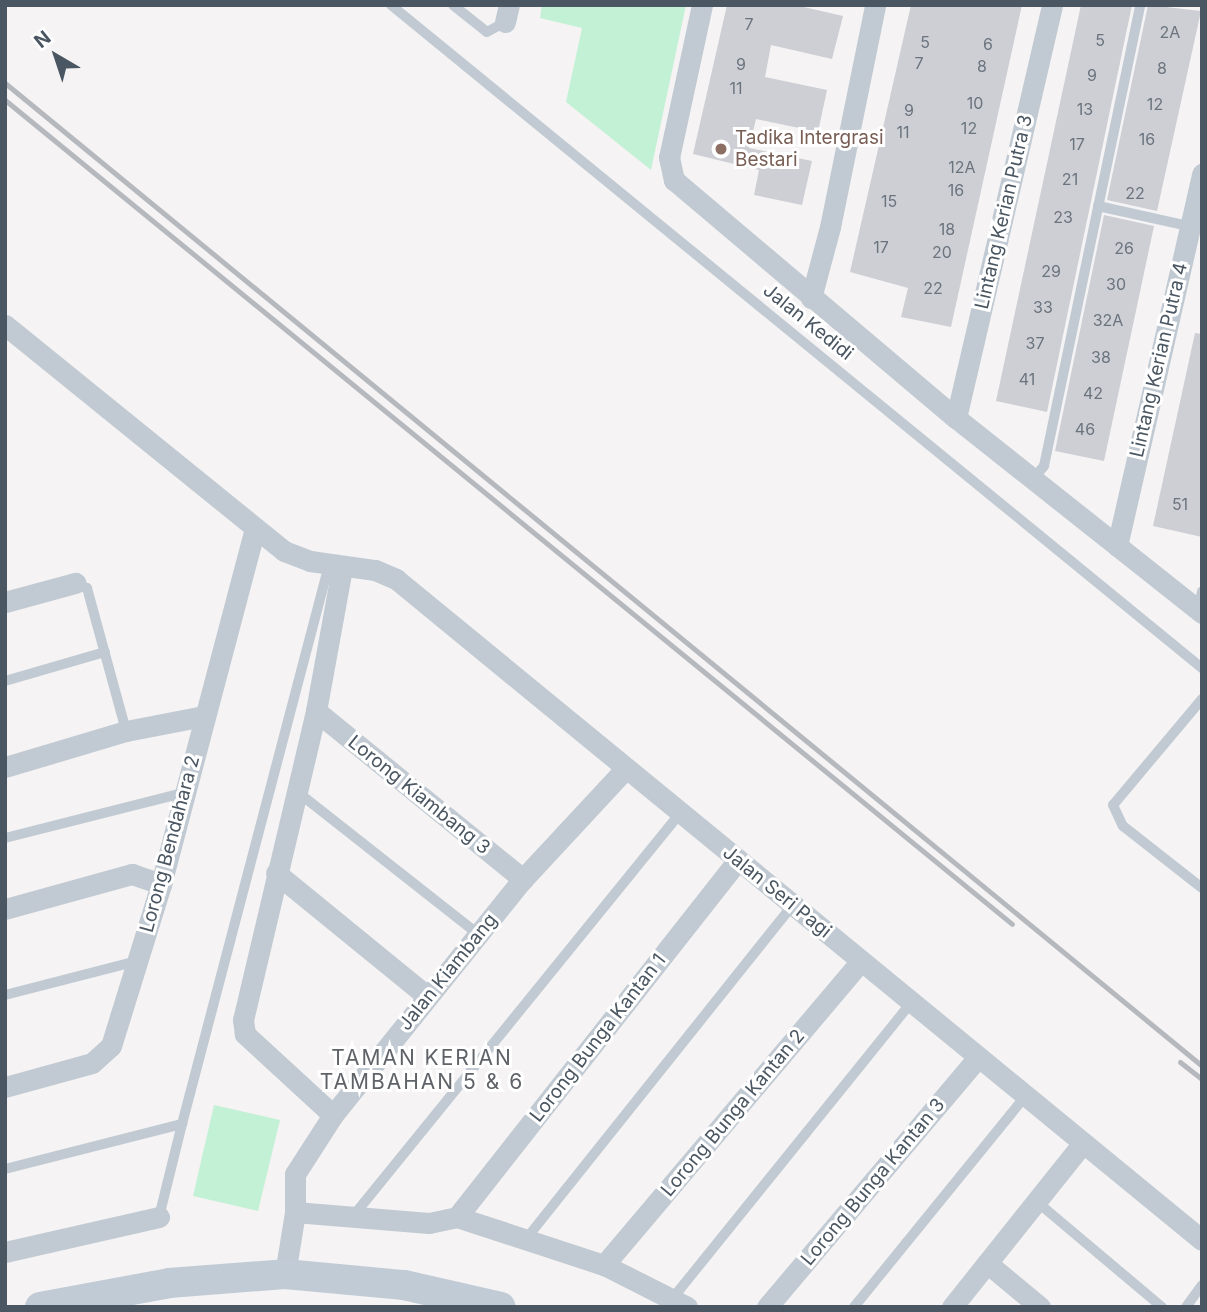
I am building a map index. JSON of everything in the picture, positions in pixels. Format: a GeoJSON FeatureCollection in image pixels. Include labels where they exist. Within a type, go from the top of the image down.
{"type":"FeatureCollection","features":[{"type":"Feature","properties":{"kind":"street"},"geometry":{"type":"LineString","coordinates":[[702,5],[669,157],[674,180],[956,418],[1117,546],[1200,605]]}},
{"type":"Feature","properties":{"kind":"street"},"geometry":{"type":"LineString","coordinates":[[811,298],[831,227],[876,5]]}},
{"type":"Feature","properties":{"kind":"street","name":"Lintang Kerian Putra 3"},"geometry":{"type":"LineString","coordinates":[[956,418],[1052,5]]}},
{"type":"Feature","properties":{"kind":"street","name":"Lintang Kerian Putra 4"},"geometry":{"type":"LineString","coordinates":[[1117,546],[1196,228],[1202,174]]}},
{"type":"Feature","properties":{"kind":"street","name":"Jalan Seri Pagi"},"geometry":{"type":"LineString","coordinates":[[5,325],[284,551],[336,567],[376,570],[396,579],[1202,1240]]}},
{"type":"Feature","properties":{"kind":"street","name":"Lorong Bendahara 2"},"geometry":{"type":"LineString","coordinates":[[5,1087],[103,1057],[111,1046],[161,884],[255,528]]}},
{"type":"Feature","properties":{"kind":"street"},"geometry":{"type":"LineString","coordinates":[[333,1115],[244,1034],[243,1020],[295,790],[316,711],[336,567]]}},
{"type":"Feature","properties":{"kind":"street"},"geometry":{"type":"LineString","coordinates":[[5,601],[75,583]]}},
{"type":"Feature","properties":{"kind":"street","name":"Lorong Kiambang 3"},"geometry":{"type":"LineString","coordinates":[[316,711],[523,879]]}},
{"type":"Feature","properties":{"kind":"street"},"geometry":{"type":"LineString","coordinates":[[5,767],[126,731],[204,716]]}},
{"type":"Feature","properties":{"kind":"street","name":"Jalan Kiambang"},"geometry":{"type":"LineString","coordinates":[[285,1274],[295,1212],[295,1174],[333,1115],[523,879],[626,768]]}},
{"type":"Feature","properties":{"kind":"street","name":"Lorong Bunga Kantan 1"},"geometry":{"type":"LineString","coordinates":[[457,1217],[738,860]]}},
{"type":"Feature","properties":{"kind":"street"},"geometry":{"type":"LineString","coordinates":[[276,873],[428,998]]}},
{"type":"Feature","properties":{"kind":"street"},"geometry":{"type":"LineString","coordinates":[[5,909],[132,874],[161,884]]}},
{"type":"Feature","properties":{"kind":"street","name":"Lorong Bunga Kantan 2"},"geometry":{"type":"LineString","coordinates":[[604,1265],[861,961]]}},
{"type":"Feature","properties":{"kind":"street","name":"Lorong Bunga Kantan 3"},"geometry":{"type":"LineString","coordinates":[[767,1307],[978,1057]]}},
{"type":"Feature","properties":{"kind":"street"},"geometry":{"type":"LineString","coordinates":[[952,1307],[1083,1143]]}},
{"type":"Feature","properties":{"kind":"street"},"geometry":{"type":"LineString","coordinates":[[295,1212],[429,1223],[457,1217],[604,1265],[680,1303]]}},
{"type":"Feature","properties":{"kind":"street"},"geometry":{"type":"LineString","coordinates":[[5,1252],[159,1217]]}},
{"type":"Feature","properties":{"kind":"street"},"geometry":{"type":"LineString","coordinates":[[987,1263],[1040,1307]]}},
{"type":"Feature","properties":{"kind":"street"},"geometry":{"type":"LineString","coordinates":[[40,1307],[155,1296],[285,1274],[404,1285],[501,1307]]}},
{"type":"Feature","properties":{"kind":"lane","name":"Jalan Kedidi"},"geometry":{"type":"LineString","coordinates":[[391,5],[1202,667]]}},
{"type":"Feature","properties":{"kind":"lane"},"geometry":{"type":"LineString","coordinates":[[453,5],[487,32],[507,14]]}},
{"type":"Feature","properties":{"kind":"lane"},"geometry":{"type":"LineString","coordinates":[[1033,479],[1044,466],[1140,5]]}},
{"type":"Feature","properties":{"kind":"lane"},"geometry":{"type":"LineString","coordinates":[[1098,206],[1196,228]]}},
{"type":"Feature","properties":{"kind":"lane"},"geometry":{"type":"LineString","coordinates":[[159,1217],[182,1124],[336,567]]}},
{"type":"Feature","properties":{"kind":"lane"},"geometry":{"type":"LineString","coordinates":[[75,583],[87,589],[126,731]]}},
{"type":"Feature","properties":{"kind":"lane"},"geometry":{"type":"LineString","coordinates":[[5,681],[105,652]]}},
{"type":"Feature","properties":{"kind":"lane"},"geometry":{"type":"LineString","coordinates":[[1202,698],[1114,805],[1123,826],[1202,888]]}},
{"type":"Feature","properties":{"kind":"lane"},"geometry":{"type":"LineString","coordinates":[[295,790],[478,935]]}},
{"type":"Feature","properties":{"kind":"lane"},"geometry":{"type":"LineString","coordinates":[[5,838],[183,793]]}},
{"type":"Feature","properties":{"kind":"lane"},"geometry":{"type":"LineString","coordinates":[[354,1215],[681,812]]}},
{"type":"Feature","properties":{"kind":"lane"},"geometry":{"type":"LineString","coordinates":[[526,1240],[793,904]]}},
{"type":"Feature","properties":{"kind":"lane"},"geometry":{"type":"LineString","coordinates":[[5,995],[137,961]]}},
{"type":"Feature","properties":{"kind":"lane"},"geometry":{"type":"LineString","coordinates":[[680,1303],[912,1002]]}},
{"type":"Feature","properties":{"kind":"lane"},"geometry":{"type":"LineString","coordinates":[[853,1307],[1026,1095]]}},
{"type":"Feature","properties":{"kind":"lane"},"geometry":{"type":"LineString","coordinates":[[5,1169],[182,1124]]}},
{"type":"Feature","properties":{"kind":"lane"},"geometry":{"type":"LineString","coordinates":[[1036,1200],[1162,1307]]}},
{"type":"Feature","properties":{"kind":"lane"},"geometry":{"type":"LineString","coordinates":[[1186,1307],[1202,1285]]}},
{"type":"Feature","properties":{"kind":"green space"},"geometry":{"type":"Polygon","coordinates":[[[542,5],[686,5],[651,170],[566,102],[582,28],[540,18],[542,5]]]}},
{"type":"Feature","properties":{"kind":"green space"},"geometry":{"type":"Polygon","coordinates":[[[214,1105],[280,1120],[258,1211],[193,1196],[214,1105]]]}},
{"type":"Feature","properties":{"kind":"building"},"geometry":{"type":"Polygon","coordinates":[[[727,5],[795,5],[843,16],[832,59],[771,45],[765,77],[827,90],[818,132],[756,119],[749,148],[812,161],[802,205],[754,195],[759,170],[693,154],[727,5]]]}},
{"type":"Feature","properties":{"kind":"building"},"geometry":{"type":"Polygon","coordinates":[[[911,5],[1022,5],[951,327],[901,317],[908,288],[850,272],[911,5]]]}},
{"type":"Feature","properties":{"kind":"building"},"geometry":{"type":"Polygon","coordinates":[[[1081,5],[1132,5],[1047,412],[996,401],[1081,5]]]}},
{"type":"Feature","properties":{"kind":"building"},"geometry":{"type":"Polygon","coordinates":[[[1148,5],[1201,11],[1157,211],[1107,200],[1148,5]]]}},
{"type":"Feature","properties":{"kind":"building"},"geometry":{"type":"Polygon","coordinates":[[[1104,215],[1154,226],[1104,461],[1055,451],[1104,215]]]}},
{"type":"Feature","properties":{"kind":"building"},"geometry":{"type":"Polygon","coordinates":[[[1195,333],[1202,334],[1202,537],[1153,526],[1195,333]]]}},
{"type":"Feature","properties":{"kind":"railway"},"geometry":{"type":"LineString","coordinates":[[5,83],[1202,1066]]}},
{"type":"Feature","properties":{"kind":"railway"},"geometry":{"type":"LineString","coordinates":[[5,100],[1012,924]]}},
{"type":"Feature","properties":{"kind":"railway"},"geometry":{"type":"LineString","coordinates":[[1180,1062],[1202,1079]]}},
{"type":"Feature","properties":{"kind":"place","name":"Tadika Intergrasi Bestari"},"geometry":{"type":"Point","coordinates":[721,149]}},
{"type":"Feature","properties":{"kind":"district","name":"TAMAN KERIAN TAMBAHAN 5 & 6"},"geometry":{"type":"Point","coordinates":[422,1070]}}]}
